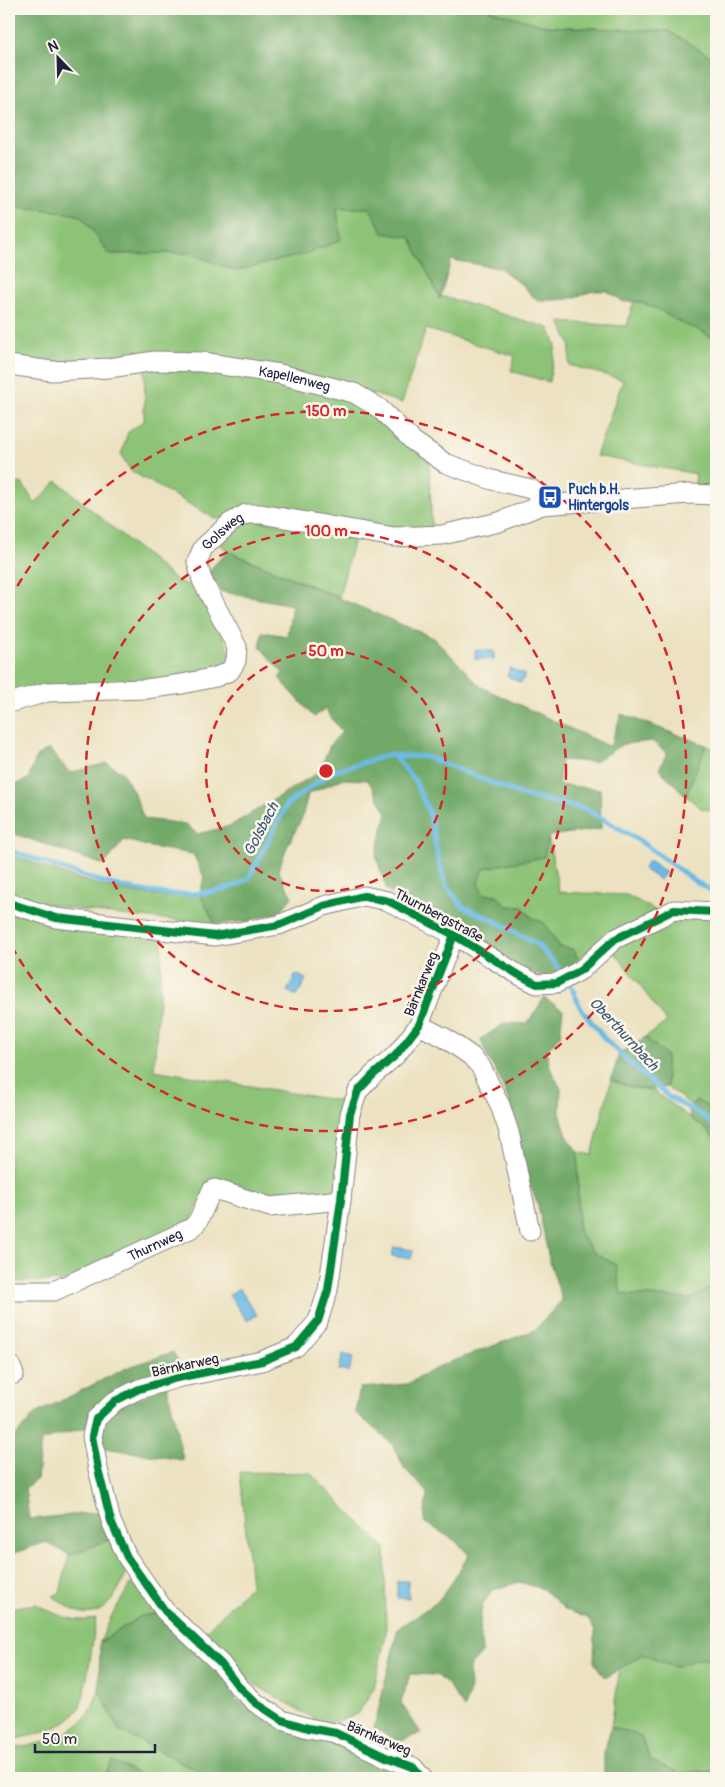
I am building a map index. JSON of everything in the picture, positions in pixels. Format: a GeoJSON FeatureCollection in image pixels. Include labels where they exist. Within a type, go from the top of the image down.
{"type":"FeatureCollection","features":[{"type":"Feature","properties":{"kind":"street","name":"Kapellenweg"},"geometry":{"type":"LineString","coordinates":[[9,365],[52,371],[109,368],[155,361],[202,362],[280,374],[354,393],[379,408],[413,441],[446,463],[492,480],[531,489],[539,495],[542,505]]}},
{"type":"Feature","properties":{"kind":"street","name":"Golsweg"},"geometry":{"type":"LineString","coordinates":[[9,703],[48,692],[146,689],[182,684],[216,677],[230,671],[236,661],[237,647],[202,580],[198,562],[203,548],[230,523],[246,514],[261,514],[394,537],[442,534],[499,522],[542,505],[689,494],[716,495]]}},
{"type":"Feature","properties":{"kind":"street","name":"Thurnbergstraße"},"geometry":{"type":"LineString","coordinates":[[9,903],[56,918],[215,936],[278,925],[324,906],[364,896],[388,901],[454,935],[519,975],[538,984],[557,983],[581,970],[615,940],[674,910],[716,912]]}},
{"type":"Feature","properties":{"kind":"street","name":"Bärnkarweg"},"geometry":{"type":"LineString","coordinates":[[422,1778],[413,1766],[386,1757],[336,1733],[308,1728],[282,1720],[256,1703],[238,1686],[221,1664],[165,1611],[128,1557],[111,1521],[92,1436],[96,1419],[115,1401],[139,1389],[177,1378],[262,1361],[296,1347],[318,1321],[328,1290],[341,1200],[350,1114],[358,1092],[373,1075],[396,1055],[419,1025],[454,935]]}},
{"type":"Feature","properties":{"kind":"street","name":"Bärnkarweg"},"geometry":{"type":"LineString","coordinates":[[419,1025],[445,1038],[482,1067],[500,1105],[509,1132],[530,1231]]}},
{"type":"Feature","properties":{"kind":"street","name":"Thurnweg"},"geometry":{"type":"LineString","coordinates":[[9,1291],[54,1291],[192,1228],[198,1221],[212,1190],[215,1189],[270,1207],[341,1200]]}},
{"type":"Feature","properties":{"kind":"green space"},"geometry":{"type":"Polygon","coordinates":[[[9,9],[485,9],[547,26],[669,31],[716,60],[716,341],[704,332],[681,323],[654,307],[639,302],[624,302],[607,291],[593,291],[569,299],[537,301],[522,285],[500,268],[451,260],[440,299],[410,237],[383,233],[370,208],[337,208],[341,240],[306,254],[235,271],[190,253],[109,254],[82,216],[17,207],[9,196],[9,9]]]}},
{"type":"Feature","properties":{"kind":"green space"},"geometry":{"type":"Polygon","coordinates":[[[485,9],[716,9],[716,60],[669,31],[547,26],[485,9]]]}},
{"type":"Feature","properties":{"kind":"green space"},"geometry":{"type":"Polygon","coordinates":[[[9,196],[17,207],[82,216],[109,254],[190,253],[235,271],[270,262],[337,208],[371,208],[383,233],[410,237],[441,296],[549,328],[556,345],[549,382],[511,371],[515,356],[426,329],[402,403],[318,377],[21,361],[9,356],[9,196]]]}},
{"type":"Feature","properties":{"kind":"green space"},"geometry":{"type":"Polygon","coordinates":[[[634,300],[663,311],[716,341],[716,491],[694,489],[696,474],[596,456],[623,380],[569,365],[570,344],[560,322],[627,326],[634,300]]]}},
{"type":"Feature","properties":{"kind":"green space"},"geometry":{"type":"Polygon","coordinates":[[[171,366],[275,377],[367,406],[429,459],[432,531],[214,518],[131,471],[121,455],[128,432],[144,421],[145,368],[171,366]]]}},
{"type":"Feature","properties":{"kind":"green space"},"geometry":{"type":"Polygon","coordinates":[[[57,481],[177,581],[203,590],[231,655],[226,667],[215,673],[9,699],[9,485],[22,483],[35,504],[57,481]]]}},
{"type":"Feature","properties":{"kind":"green space"},"geometry":{"type":"Polygon","coordinates":[[[248,520],[355,535],[339,597],[227,551],[218,541],[248,520]]]}},
{"type":"Feature","properties":{"kind":"green space"},"geometry":{"type":"Polygon","coordinates":[[[227,551],[434,638],[481,687],[610,747],[621,714],[706,745],[686,796],[659,769],[667,753],[652,741],[623,744],[594,762],[561,760],[558,785],[600,789],[601,829],[549,836],[544,857],[485,868],[478,882],[483,894],[497,895],[507,906],[523,907],[531,917],[544,923],[559,947],[573,949],[578,959],[564,975],[543,977],[518,966],[425,909],[387,891],[376,856],[387,813],[368,780],[342,779],[308,794],[302,818],[278,870],[292,897],[280,912],[248,921],[215,924],[200,894],[204,877],[193,854],[155,848],[124,840],[104,865],[9,832],[9,787],[28,779],[37,756],[49,749],[70,773],[107,763],[123,773],[135,795],[144,819],[186,824],[197,834],[230,826],[319,772],[330,745],[342,732],[325,709],[314,717],[279,678],[283,673],[260,647],[262,632],[287,636],[292,605],[218,591],[209,571],[227,551]]]}},
{"type":"Feature","properties":{"kind":"green space"},"geometry":{"type":"Polygon","coordinates":[[[706,745],[716,751],[716,811],[702,809],[686,796],[706,745]]]}},
{"type":"Feature","properties":{"kind":"green space"},"geometry":{"type":"Polygon","coordinates":[[[548,836],[559,892],[627,895],[655,910],[578,959],[573,949],[560,947],[544,923],[531,917],[523,907],[507,906],[497,895],[483,894],[478,882],[485,868],[544,857],[548,836]]]}},
{"type":"Feature","properties":{"kind":"green space"},"geometry":{"type":"Polygon","coordinates":[[[9,854],[79,879],[127,892],[176,896],[200,894],[215,924],[85,910],[34,901],[9,894],[9,854]]]}},
{"type":"Feature","properties":{"kind":"green space"},"geometry":{"type":"Polygon","coordinates":[[[9,912],[163,937],[154,1070],[346,1102],[337,1196],[276,1201],[242,1193],[210,1178],[191,1221],[66,1281],[9,1282],[9,912]]]}},
{"type":"Feature","properties":{"kind":"green space"},"geometry":{"type":"Polygon","coordinates":[[[699,916],[716,918],[716,1112],[697,1101],[691,1105],[667,1087],[666,1055],[645,1037],[667,1022],[614,951],[655,929],[699,916]]]}},
{"type":"Feature","properties":{"kind":"green space"},"geometry":{"type":"Polygon","coordinates":[[[544,998],[563,1010],[560,1035],[546,1051],[551,1070],[561,1089],[560,1113],[567,1136],[578,1152],[578,1231],[593,1252],[616,1265],[621,1294],[691,1299],[716,1284],[716,1665],[704,1659],[698,1659],[674,1666],[662,1663],[643,1654],[605,1678],[594,1662],[595,1631],[588,1618],[566,1610],[543,1589],[519,1582],[493,1590],[482,1605],[480,1623],[482,1653],[469,1667],[470,1691],[464,1708],[449,1686],[437,1675],[410,1674],[401,1703],[421,1733],[399,1742],[374,1728],[398,1628],[437,1602],[469,1555],[454,1540],[424,1522],[427,1492],[405,1469],[392,1444],[355,1412],[360,1388],[407,1384],[440,1366],[535,1330],[562,1300],[549,1259],[538,1205],[528,1180],[509,1101],[499,1077],[486,1054],[481,1039],[505,1023],[527,1024],[544,998]]]}},
{"type":"Feature","properties":{"kind":"green space"},"geometry":{"type":"Polygon","coordinates":[[[645,1037],[666,1055],[667,1087],[638,1088],[611,1080],[619,1054],[645,1037]]]}},
{"type":"Feature","properties":{"kind":"green space"},"geometry":{"type":"Polygon","coordinates":[[[611,1080],[632,1088],[652,1090],[708,1131],[716,1141],[716,1284],[691,1299],[621,1294],[616,1265],[593,1252],[578,1231],[578,1152],[592,1155],[611,1080]]]}},
{"type":"Feature","properties":{"kind":"green space"},"geometry":{"type":"Polygon","coordinates":[[[697,1100],[716,1112],[716,1141],[708,1131],[691,1118],[688,1109],[697,1100]]]}},
{"type":"Feature","properties":{"kind":"green space"},"geometry":{"type":"Polygon","coordinates":[[[173,1352],[183,1369],[85,1428],[41,1441],[37,1479],[25,1488],[29,1519],[102,1512],[112,1539],[69,1555],[46,1542],[11,1554],[14,1579],[9,1598],[9,1443],[35,1414],[126,1368],[173,1352]]]}},
{"type":"Feature","properties":{"kind":"green space"},"geometry":{"type":"Polygon","coordinates":[[[167,1385],[183,1460],[98,1447],[97,1431],[108,1414],[167,1385]]]}},
{"type":"Feature","properties":{"kind":"green space"},"geometry":{"type":"Polygon","coordinates":[[[240,1472],[310,1473],[385,1548],[386,1634],[374,1688],[358,1714],[325,1725],[254,1684],[201,1636],[251,1585],[240,1472]]]}},
{"type":"Feature","properties":{"kind":"green space"},"geometry":{"type":"Polygon","coordinates":[[[112,1539],[129,1568],[110,1602],[96,1612],[86,1613],[73,1610],[53,1596],[60,1593],[69,1555],[112,1539]]]}},
{"type":"Feature","properties":{"kind":"green space"},"geometry":{"type":"Polygon","coordinates":[[[135,1581],[161,1613],[141,1616],[100,1642],[111,1617],[130,1585],[135,1581]]]}},
{"type":"Feature","properties":{"kind":"green space"},"geometry":{"type":"Polygon","coordinates":[[[36,1604],[51,1612],[72,1619],[96,1619],[84,1694],[78,1710],[64,1723],[46,1731],[9,1740],[9,1608],[36,1604]]]}},
{"type":"Feature","properties":{"kind":"green space"},"geometry":{"type":"Polygon","coordinates":[[[161,1613],[227,1682],[237,1700],[276,1724],[399,1766],[410,1775],[408,1778],[212,1778],[119,1730],[99,1690],[100,1642],[141,1616],[161,1613]]]}},
{"type":"Feature","properties":{"kind":"green space"},"geometry":{"type":"Polygon","coordinates":[[[643,1654],[662,1663],[674,1666],[698,1659],[704,1659],[716,1665],[716,1771],[679,1773],[650,1760],[641,1736],[611,1727],[620,1668],[643,1654]]]}},
{"type":"Feature","properties":{"kind":"green space"},"geometry":{"type":"Polygon","coordinates":[[[99,1690],[119,1730],[212,1778],[146,1778],[112,1761],[106,1773],[108,1778],[9,1778],[9,1749],[42,1743],[72,1729],[88,1715],[99,1690]]]}},
{"type":"Feature","properties":{"kind":"green space"},"geometry":{"type":"Polygon","coordinates":[[[611,1727],[641,1736],[650,1760],[679,1773],[716,1771],[716,1778],[600,1778],[604,1774],[604,1753],[611,1727]]]}},
{"type":"Feature","properties":{"kind":"green space"},"geometry":{"type":"Polygon","coordinates":[[[112,1761],[146,1778],[108,1778],[106,1773],[112,1761]]]}},
{"type":"Feature","properties":{"kind":"water"},"geometry":{"type":"Polygon","coordinates":[[[475,650],[494,651],[494,659],[475,659],[475,650]]]}},
{"type":"Feature","properties":{"kind":"water"},"geometry":{"type":"Polygon","coordinates":[[[510,668],[525,675],[521,683],[507,676],[510,668]]]}},
{"type":"Feature","properties":{"kind":"water"},"geometry":{"type":"Polygon","coordinates":[[[649,860],[666,872],[660,880],[643,869],[649,860]]]}},
{"type":"Feature","properties":{"kind":"water"},"geometry":{"type":"Polygon","coordinates":[[[296,974],[306,979],[297,996],[287,991],[296,974]]]}},
{"type":"Feature","properties":{"kind":"water"},"geometry":{"type":"Polygon","coordinates":[[[394,1247],[413,1250],[411,1259],[392,1256],[394,1247]]]}},
{"type":"Feature","properties":{"kind":"water"},"geometry":{"type":"Polygon","coordinates":[[[239,1288],[257,1315],[247,1321],[229,1295],[239,1288]]]}},
{"type":"Feature","properties":{"kind":"water"},"geometry":{"type":"Polygon","coordinates":[[[343,1354],[353,1357],[349,1372],[339,1370],[343,1354]]]}},
{"type":"Feature","properties":{"kind":"water"},"geometry":{"type":"Polygon","coordinates":[[[397,1581],[408,1581],[409,1598],[397,1598],[397,1581]]]}},
{"type":"Feature","properties":{"kind":"waterway","name":"Golsbach"},"geometry":{"type":"LineString","coordinates":[[9,850],[83,876],[133,889],[158,893],[184,894],[220,890],[235,886],[249,878],[287,804],[332,772],[388,755],[427,757],[525,796],[586,809],[640,841],[696,882],[716,893]]}},
{"type":"Feature","properties":{"kind":"waterway","name":"Oberthurnbach"},"geometry":{"type":"LineString","coordinates":[[393,755],[415,781],[430,815],[439,863],[446,885],[462,906],[503,925],[538,945],[561,971]]}},
{"type":"Feature","properties":{"kind":"waterway","name":"Oberthurnbach"},"geometry":{"type":"LineString","coordinates":[[571,986],[580,1007],[604,1038],[670,1098],[700,1114],[716,1127]]}},
{"type":"Feature","properties":{"kind":"cycle path"},"geometry":{"type":"LineString","coordinates":[[9,903],[56,918],[215,936],[279,925],[324,906],[364,896],[388,901],[454,935],[537,984],[557,983],[581,970],[615,939],[674,910],[716,912]]}},
{"type":"Feature","properties":{"kind":"cycle path"},"geometry":{"type":"LineString","coordinates":[[422,1778],[413,1767],[386,1757],[336,1733],[308,1728],[282,1720],[256,1703],[238,1686],[221,1664],[165,1611],[127,1557],[111,1521],[92,1436],[96,1419],[115,1401],[139,1389],[177,1378],[262,1361],[296,1347],[318,1321],[328,1290],[341,1200],[350,1114],[358,1091],[396,1055],[419,1025],[454,935]]}},
{"type":"Feature","properties":{"kind":"place","name":"Puch b.H. Hintergols"},"geometry":{"type":"Point","coordinates":[550,497]}}]}
